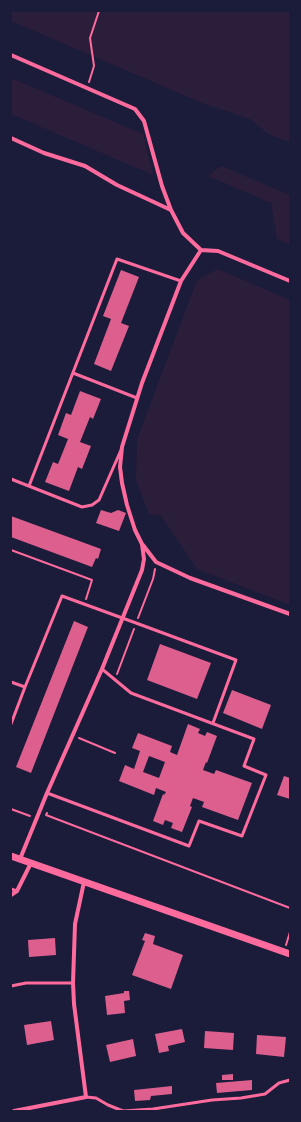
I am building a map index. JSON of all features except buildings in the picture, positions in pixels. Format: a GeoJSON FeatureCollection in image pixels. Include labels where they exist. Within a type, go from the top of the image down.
{"type":"FeatureCollection","features":[{"type":"Feature","properties":{"kind":"street"},"geometry":{"type":"LineString","coordinates":[[11,55],[135,109],[144,122],[162,186],[171,210],[183,232],[201,250],[218,251],[290,281]]}},
{"type":"Feature","properties":{"kind":"street"},"geometry":{"type":"LineString","coordinates":[[11,138],[44,152],[85,166],[117,185],[171,210]]}},
{"type":"Feature","properties":{"kind":"street"},"geometry":{"type":"LineString","coordinates":[[201,250],[181,281],[142,383],[122,447],[120,467],[127,504],[135,530],[142,544],[156,562],[190,578],[290,614]]}},
{"type":"Feature","properties":{"kind":"street"},"geometry":{"type":"LineString","coordinates":[[20,860],[36,818],[102,669],[142,570],[144,559],[142,544]]}},
{"type":"Feature","properties":{"kind":"street"},"geometry":{"type":"LineString","coordinates":[[11,856],[287,953]]}},
{"type":"Feature","properties":{"kind":"street"},"geometry":{"type":"LineString","coordinates":[[11,894],[17,891],[31,863]]}},
{"type":"Feature","properties":{"kind":"street"},"geometry":{"type":"LineString","coordinates":[[14,1111],[86,1097],[74,1004],[73,983],[75,924],[84,882]]}},
{"type":"Feature","properties":{"kind":"lane"},"geometry":{"type":"LineString","coordinates":[[29,486],[117,259],[181,281]]}},
{"type":"Feature","properties":{"kind":"lane"},"geometry":{"type":"LineString","coordinates":[[73,373],[137,398]]}},
{"type":"Feature","properties":{"kind":"lane"},"geometry":{"type":"LineString","coordinates":[[11,478],[82,507],[92,505],[99,500],[122,447]]}},
{"type":"Feature","properties":{"kind":"lane"},"geometry":{"type":"LineString","coordinates":[[11,724],[62,596],[236,660],[213,723]]}},
{"type":"Feature","properties":{"kind":"lane"},"geometry":{"type":"LineString","coordinates":[[47,793],[189,846],[199,821],[242,836],[266,775],[244,766],[254,739],[131,692],[102,669]]}},
{"type":"Feature","properties":{"kind":"lane"},"geometry":{"type":"LineString","coordinates":[[11,682],[25,687]]}},
{"type":"Feature","properties":{"kind":"lane"},"geometry":{"type":"LineString","coordinates":[[11,889],[17,891]]}},
{"type":"Feature","properties":{"kind":"lane"},"geometry":{"type":"LineString","coordinates":[[11,986],[26,982],[73,983]]}},
{"type":"Feature","properties":{"kind":"lane"},"geometry":{"type":"LineString","coordinates":[[86,1097],[96,1098],[123,1111],[153,1109],[264,1094],[279,1083],[290,1080]]}},
{"type":"Feature","properties":{"kind":"path"},"geometry":{"type":"LineString","coordinates":[[87,89],[94,66],[90,38],[99,11]]}},
{"type":"Feature","properties":{"kind":"path"},"geometry":{"type":"LineString","coordinates":[[11,550],[92,580],[84,604]]}},
{"type":"Feature","properties":{"kind":"path"},"geometry":{"type":"LineString","coordinates":[[113,678],[117,674],[153,579],[156,562]]}},
{"type":"Feature","properties":{"kind":"path"},"geometry":{"type":"LineString","coordinates":[[78,737],[116,753]]}},
{"type":"Feature","properties":{"kind":"path"},"geometry":{"type":"LineString","coordinates":[[53,795],[46,815],[290,908]]}},
{"type":"Feature","properties":{"kind":"path"},"geometry":{"type":"LineString","coordinates":[[11,809],[36,818]]}},
{"type":"Feature","properties":{"kind":"path"},"geometry":{"type":"LineString","coordinates":[[287,953],[290,932]]}},
{"type":"Feature","properties":{"kind":"shaded area"},"geometry":{"type":"Polygon","coordinates":[[[11,11],[290,11],[290,142],[268,134],[250,119],[202,103],[11,21],[11,11]]]}},
{"type":"Feature","properties":{"kind":"shaded area"},"geometry":{"type":"Polygon","coordinates":[[[11,78],[143,134],[153,175],[11,114],[11,78]]]}},
{"type":"Feature","properties":{"kind":"shaded area"},"geometry":{"type":"Polygon","coordinates":[[[221,166],[290,195],[290,245],[277,239],[271,203],[208,176],[221,166]]]}},
{"type":"Feature","properties":{"kind":"shaded area"},"geometry":{"type":"Polygon","coordinates":[[[218,269],[290,300],[290,605],[197,569],[161,516],[149,514],[136,480],[137,439],[197,280],[218,269]]]}}]}
